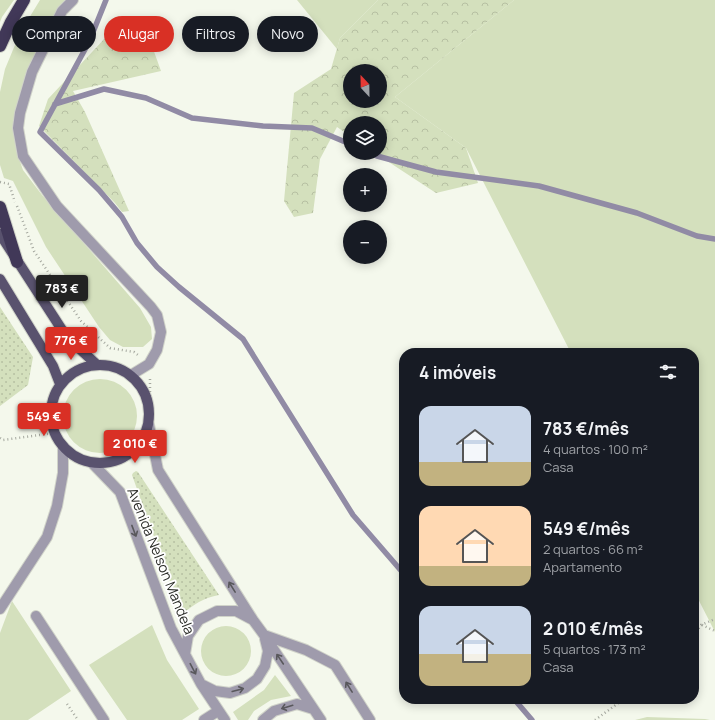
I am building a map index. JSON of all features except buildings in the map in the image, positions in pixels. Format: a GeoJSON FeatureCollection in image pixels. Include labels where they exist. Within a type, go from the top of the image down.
{"type":"FeatureCollection","features":[{"type":"Feature","properties":{"kind":"highway"},"geometry":{"type":"LineString","coordinates":[[0,46],[11,22],[24,0]]}},
{"type":"Feature","properties":{"kind":"highway"},"geometry":{"type":"LineString","coordinates":[[0,207],[18,262]]}},
{"type":"Feature","properties":{"kind":"main road"},"geometry":{"type":"LineString","coordinates":[[0,234],[66,336],[96,364]]}},
{"type":"Feature","properties":{"kind":"main road"},"geometry":{"type":"LineString","coordinates":[[0,279],[53,366],[60,384]]}},
{"type":"Feature","properties":{"kind":"main road"},"geometry":{"type":"LineString","coordinates":[[96,364],[114,366],[131,375],[143,389],[150,406],[149,425],[144,440],[128,456],[110,463],[92,463],[76,458],[63,447],[54,433],[50,407],[60,384],[70,374],[77,370],[96,364]]}},
{"type":"Feature","properties":{"kind":"lane"},"geometry":{"type":"LineString","coordinates":[[73,0],[62,11],[32,72],[20,113],[18,128],[23,156],[57,206],[158,316],[161,332],[157,350],[150,364],[131,375]]}},
{"type":"Feature","properties":{"kind":"lane","name":"Avenida Nelson Mandela"},"geometry":{"type":"LineString","coordinates":[[149,425],[158,470],[253,620],[321,720]]}},
{"type":"Feature","properties":{"kind":"lane"},"geometry":{"type":"LineString","coordinates":[[0,609],[46,537],[57,506],[63,473],[63,447]]}},
{"type":"Feature","properties":{"kind":"lane","name":"Avenida Nelson Mandela"},"geometry":{"type":"LineString","coordinates":[[92,463],[120,492],[171,628],[201,684],[225,720]]}},
{"type":"Feature","properties":{"kind":"lane","name":"Avenida Nelson Mandela"},"geometry":{"type":"LineString","coordinates":[[185,654],[188,636],[200,620],[217,612],[236,611],[253,620]]}},
{"type":"Feature","properties":{"kind":"lane"},"geometry":{"type":"LineString","coordinates":[[36,616],[104,720]]}},
{"type":"Feature","properties":{"kind":"lane"},"geometry":{"type":"LineString","coordinates":[[264,635],[306,650],[335,665],[370,720]]}},
{"type":"Feature","properties":{"kind":"lane","name":"Avenida Nelson Mandela"},"geometry":{"type":"LineString","coordinates":[[201,684],[215,691],[230,693],[245,688],[251,684],[257,679],[265,666],[268,651],[264,635]]}},
{"type":"Feature","properties":{"kind":"lane"},"geometry":{"type":"LineString","coordinates":[[263,720],[274,711],[297,704],[313,709]]}},
{"type":"Feature","properties":{"kind":"lane"},"geometry":{"type":"LineString","coordinates":[[204,720],[218,711]]}},
{"type":"Feature","properties":{"kind":"path"},"geometry":{"type":"LineString","coordinates":[[0,182],[9,184],[34,251],[81,321],[110,348],[134,352],[150,364],[150,406]]}},
{"type":"Feature","properties":{"kind":"path"},"geometry":{"type":"LineString","coordinates":[[0,438],[3,440],[54,433]]}},
{"type":"Feature","properties":{"kind":"path"},"geometry":{"type":"LineString","coordinates":[[699,628],[701,625],[715,619]]}},
{"type":"Feature","properties":{"kind":"path"},"geometry":{"type":"LineString","coordinates":[[701,625],[715,631]]}},
{"type":"Feature","properties":{"kind":"path"},"geometry":{"type":"LineString","coordinates":[[68,704],[78,720]]}},
{"type":"Feature","properties":{"kind":"path"},"geometry":{"type":"LineString","coordinates":[[595,720],[617,704]]}},
{"type":"Feature","properties":{"kind":"green space"},"geometry":{"type":"Polygon","coordinates":[[[0,0],[14,0],[0,22],[0,0]]]}},
{"type":"Feature","properties":{"kind":"green space"},"geometry":{"type":"Polygon","coordinates":[[[40,0],[65,0],[53,16],[30,16],[40,0]]]}},
{"type":"Feature","properties":{"kind":"green space"},"geometry":{"type":"Polygon","coordinates":[[[297,0],[378,0],[340,38],[337,49],[318,26],[318,16],[310,16],[297,0]]]}},
{"type":"Feature","properties":{"kind":"green space"},"geometry":{"type":"Polygon","coordinates":[[[378,0],[514,0],[395,97],[466,148],[478,183],[436,193],[386,160],[387,160],[387,116],[343,116],[343,131],[337,127],[320,159],[313,213],[294,217],[284,201],[294,93],[331,69],[340,38],[378,0]]]}},
{"type":"Feature","properties":{"kind":"green space"},"geometry":{"type":"Polygon","coordinates":[[[514,0],[715,0],[715,632],[699,601],[699,348],[568,348],[466,148],[395,97],[514,0]]]}},
{"type":"Feature","properties":{"kind":"green space"},"geometry":{"type":"Polygon","coordinates":[[[104,39],[104,52],[154,52],[161,71],[73,91],[85,112],[129,211],[122,212],[115,203],[39,126],[48,99],[92,52],[96,52],[96,48],[104,39]]]}},
{"type":"Feature","properties":{"kind":"green space"},"geometry":{"type":"Polygon","coordinates":[[[12,52],[38,52],[23,87],[14,118],[16,150],[23,170],[42,195],[140,308],[151,327],[152,339],[143,347],[123,347],[110,340],[99,327],[46,247],[13,181],[4,178],[0,165],[0,92],[5,69],[12,52]]]}},
{"type":"Feature","properties":{"kind":"green space"},"geometry":{"type":"Polygon","coordinates":[[[0,307],[33,357],[28,385],[0,406],[0,307]]]}},
{"type":"Feature","properties":{"kind":"green space"},"geometry":{"type":"Polygon","coordinates":[[[100,379],[121,385],[131,395],[137,416],[131,437],[121,447],[100,453],[79,447],[69,437],[63,416],[69,395],[79,385],[100,379]]]}},
{"type":"Feature","properties":{"kind":"green space"},"geometry":{"type":"Polygon","coordinates":[[[136,471],[219,595],[199,602],[182,615],[132,475],[136,471]]]}},
{"type":"Feature","properties":{"kind":"green space"},"geometry":{"type":"Polygon","coordinates":[[[12,601],[71,691],[28,720],[0,720],[0,633],[12,601]]]}},
{"type":"Feature","properties":{"kind":"green space"},"geometry":{"type":"Polygon","coordinates":[[[152,625],[167,660],[199,709],[182,720],[127,720],[89,665],[152,625]]]}},
{"type":"Feature","properties":{"kind":"green space"},"geometry":{"type":"Polygon","coordinates":[[[226,626],[240,630],[247,637],[251,651],[247,665],[240,672],[226,676],[212,672],[205,665],[201,651],[205,637],[212,630],[226,626]]]}},
{"type":"Feature","properties":{"kind":"green space"},"geometry":{"type":"Polygon","coordinates":[[[275,675],[291,696],[271,700],[254,711],[248,720],[238,720],[233,712],[264,690],[275,675]]]}},
{"type":"Feature","properties":{"kind":"green space"},"geometry":{"type":"Polygon","coordinates":[[[647,717],[705,719],[710,720],[635,720],[647,717]]]}},
{"type":"Feature","properties":{"kind":"waterway"},"geometry":{"type":"LineString","coordinates":[[106,0],[89,42],[40,132],[99,190],[122,217],[137,243],[157,267],[179,287],[243,339],[353,515],[399,568]]}},
{"type":"Feature","properties":{"kind":"waterway"},"geometry":{"type":"LineString","coordinates":[[55,104],[104,89],[146,98],[192,118],[263,126],[312,128],[343,141]]}},
{"type":"Feature","properties":{"kind":"waterway"},"geometry":{"type":"LineString","coordinates":[[387,159],[436,172],[539,186],[637,213],[697,236],[715,239]]}},
{"type":"Feature","properties":{"kind":"waterway"},"geometry":{"type":"LineString","coordinates":[[518,704],[532,720]]}}]}
